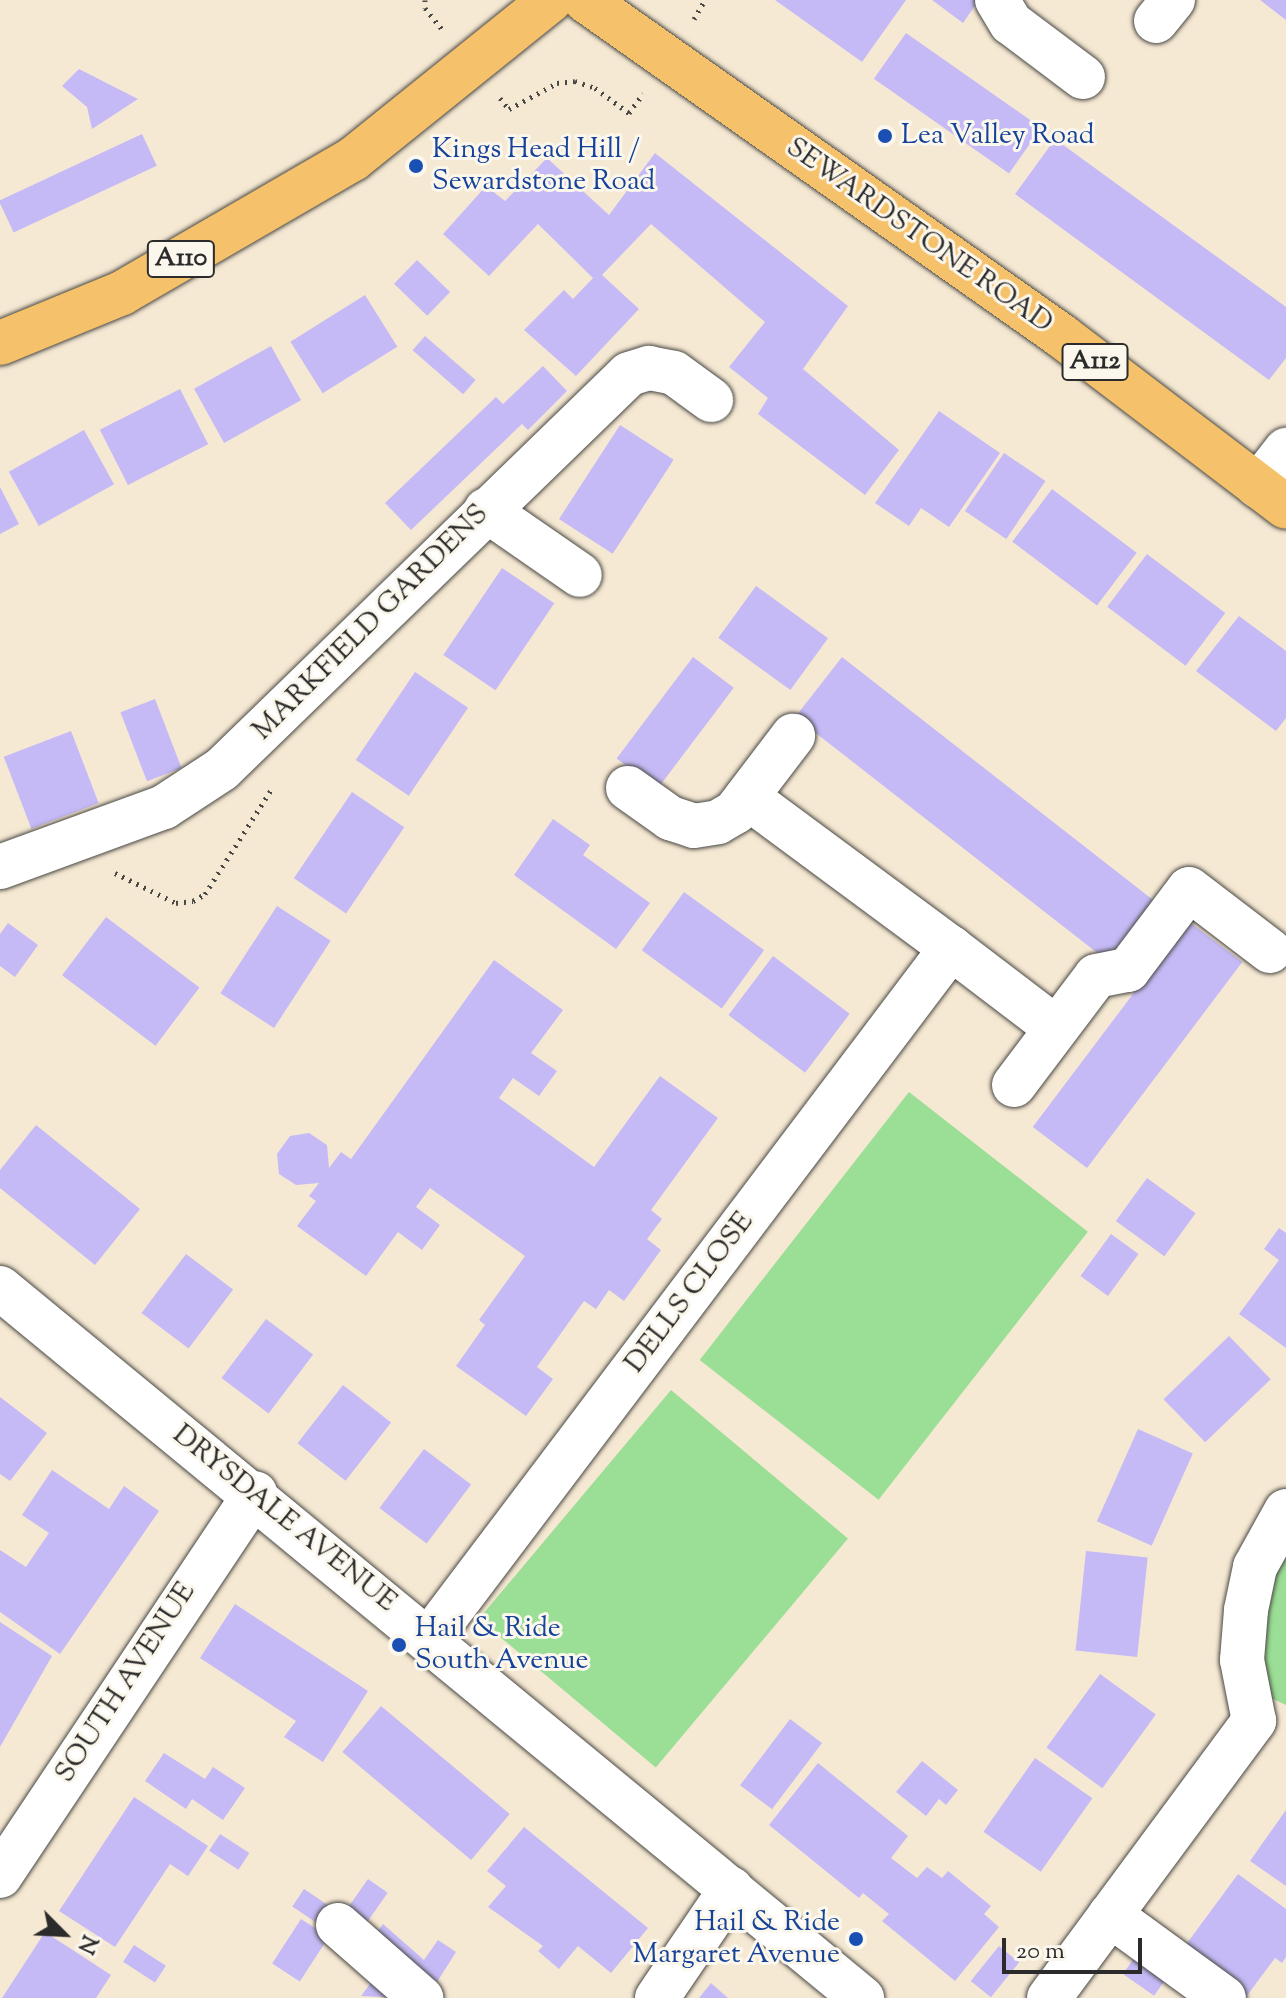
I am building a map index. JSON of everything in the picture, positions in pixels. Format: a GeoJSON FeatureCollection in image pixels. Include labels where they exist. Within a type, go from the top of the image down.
{"type":"FeatureCollection","features":[{"type":"Feature","properties":{"kind":"main road","name":"A110"},"geometry":{"type":"LineString","coordinates":[[0,343],[122,293],[353,159],[551,0]]}},
{"type":"Feature","properties":{"kind":"main road","name":"SEWARDSTONE ROAD"},"geometry":{"type":"LineString","coordinates":[[585,0],[669,57],[898,226],[1063,337],[1272,497]]}},
{"type":"Feature","properties":{"kind":"street"},"geometry":{"type":"LineString","coordinates":[[997,0],[1011,23],[1083,77]]}},
{"type":"Feature","properties":{"kind":"street","name":"MARKFIELD GARDENS"},"geometry":{"type":"LineString","coordinates":[[0,867],[164,807],[222,769],[629,374],[649,368],[674,373],[711,400]]}},
{"type":"Feature","properties":{"kind":"street"},"geometry":{"type":"LineString","coordinates":[[1272,497],[1286,450]]}},
{"type":"Feature","properties":{"kind":"street"},"geometry":{"type":"LineString","coordinates":[[486,510],[580,575]]}},
{"type":"Feature","properties":{"kind":"street"},"geometry":{"type":"LineString","coordinates":[[628,788],[670,818],[694,826],[718,822],[747,797],[793,736]]}},
{"type":"Feature","properties":{"kind":"street"},"geometry":{"type":"LineString","coordinates":[[747,797],[1056,1028]]}},
{"type":"Feature","properties":{"kind":"street"},"geometry":{"type":"LineString","coordinates":[[1014,1085],[1096,976],[1128,970],[1189,889],[1270,951]]}},
{"type":"Feature","properties":{"kind":"street","name":"DELLS CLOSE"},"geometry":{"type":"LineString","coordinates":[[430,1638],[951,948]]}},
{"type":"Feature","properties":{"kind":"street","name":"DRYSDALE AVENUE"},"geometry":{"type":"LineString","coordinates":[[0,1288],[255,1493],[862,1998]]}},
{"type":"Feature","properties":{"kind":"street","name":"SOUTH AVENUE"},"geometry":{"type":"LineString","coordinates":[[0,1876],[255,1493]]}},
{"type":"Feature","properties":{"kind":"street"},"geometry":{"type":"LineString","coordinates":[[1049,1998],[1110,1915],[1270,1722],[1242,1660],[1246,1610],[1255,1567],[1286,1511]]}},
{"type":"Feature","properties":{"kind":"street"},"geometry":{"type":"LineString","coordinates":[[657,1998],[731,1889]]}},
{"type":"Feature","properties":{"kind":"street"},"geometry":{"type":"LineString","coordinates":[[1110,1915],[1224,1998]]}},
{"type":"Feature","properties":{"kind":"street"},"geometry":{"type":"LineString","coordinates":[[338,1925],[421,1998]]}},
{"type":"Feature","properties":{"kind":"path"},"geometry":{"type":"LineString","coordinates":[[425,0],[425,8],[509,109],[557,83],[575,81],[595,88],[629,113],[669,57]]}},
{"type":"Feature","properties":{"kind":"green space"},"geometry":{"type":"Polygon","coordinates":[[[909,1092],[1088,1232],[879,1500],[700,1360],[909,1092]]]}},
{"type":"Feature","properties":{"kind":"green space"},"geometry":{"type":"Polygon","coordinates":[[[671,1390],[848,1538],[656,1768],[479,1619],[671,1390]]]}},
{"type":"Feature","properties":{"kind":"green space"},"geometry":{"type":"Polygon","coordinates":[[[1286,1548],[1286,1705],[1267,1696],[1261,1626],[1271,1580],[1286,1548]]]}},
{"type":"Feature","properties":{"kind":"building"},"geometry":{"type":"Polygon","coordinates":[[[775,0],[906,0],[862,62],[775,0]]]}},
{"type":"Feature","properties":{"kind":"building"},"geometry":{"type":"Polygon","coordinates":[[[932,0],[979,0],[963,23],[932,0]]]}},
{"type":"Feature","properties":{"kind":"building"},"geometry":{"type":"Polygon","coordinates":[[[1260,0],[1286,0],[1286,20],[1260,0]]]}},
{"type":"Feature","properties":{"kind":"building"},"geometry":{"type":"Polygon","coordinates":[[[906,33],[1041,128],[1009,174],[874,79],[906,33]]]}},
{"type":"Feature","properties":{"kind":"building"},"geometry":{"type":"Polygon","coordinates":[[[79,69],[138,99],[92,129],[87,107],[62,86],[79,69]]]}},
{"type":"Feature","properties":{"kind":"building"},"geometry":{"type":"Polygon","coordinates":[[[142,134],[157,166],[14,232],[0,200],[142,134]]]}},
{"type":"Feature","properties":{"kind":"building"},"geometry":{"type":"Polygon","coordinates":[[[1055,139],[1286,307],[1286,358],[1269,380],[1015,194],[1055,139]]]}},
{"type":"Feature","properties":{"kind":"building"},"geometry":{"type":"Polygon","coordinates":[[[655,153],[848,306],[803,369],[899,450],[865,495],[758,414],[768,398],[729,367],[765,322],[651,224],[602,275],[639,309],[576,376],[524,330],[564,290],[573,299],[593,278],[538,224],[489,276],[443,234],[486,186],[505,201],[547,158],[609,215],[655,153]]]}},
{"type":"Feature","properties":{"kind":"building"},"geometry":{"type":"Polygon","coordinates":[[[417,260],[450,292],[427,316],[394,284],[417,260]]]}},
{"type":"Feature","properties":{"kind":"building"},"geometry":{"type":"Polygon","coordinates":[[[365,295],[397,347],[323,393],[290,342],[365,295]]]}},
{"type":"Feature","properties":{"kind":"building"},"geometry":{"type":"Polygon","coordinates":[[[425,336],[476,380],[463,394],[413,350],[425,336]]]}},
{"type":"Feature","properties":{"kind":"building"},"geometry":{"type":"Polygon","coordinates":[[[271,346],[301,400],[224,443],[194,389],[271,346]]]}},
{"type":"Feature","properties":{"kind":"building"},"geometry":{"type":"Polygon","coordinates":[[[543,366],[567,391],[528,430],[522,424],[411,530],[385,503],[496,397],[503,404],[543,366]]]}},
{"type":"Feature","properties":{"kind":"building"},"geometry":{"type":"Polygon","coordinates":[[[180,389],[208,444],[128,485],[100,430],[180,389]]]}},
{"type":"Feature","properties":{"kind":"building"},"geometry":{"type":"Polygon","coordinates":[[[939,411],[1000,453],[949,527],[921,508],[909,526],[875,503],[939,411]]]}},
{"type":"Feature","properties":{"kind":"building"},"geometry":{"type":"Polygon","coordinates":[[[620,425],[674,460],[613,554],[559,519],[620,425]]]}},
{"type":"Feature","properties":{"kind":"building"},"geometry":{"type":"Polygon","coordinates":[[[84,430],[114,484],[39,526],[9,472],[84,430]]]}},
{"type":"Feature","properties":{"kind":"building"},"geometry":{"type":"Polygon","coordinates":[[[1004,453],[1045,481],[1006,539],[965,511],[1004,453]]]}},
{"type":"Feature","properties":{"kind":"building"},"geometry":{"type":"Polygon","coordinates":[[[0,487],[19,524],[0,534],[0,487]]]}},
{"type":"Feature","properties":{"kind":"building"},"geometry":{"type":"Polygon","coordinates":[[[1052,489],[1137,553],[1097,606],[1012,542],[1052,489]]]}},
{"type":"Feature","properties":{"kind":"building"},"geometry":{"type":"Polygon","coordinates":[[[1147,554],[1225,613],[1186,666],[1107,607],[1147,554]]]}},
{"type":"Feature","properties":{"kind":"building"},"geometry":{"type":"Polygon","coordinates":[[[502,568],[554,603],[496,690],[443,655],[502,568]]]}},
{"type":"Feature","properties":{"kind":"building"},"geometry":{"type":"Polygon","coordinates":[[[756,586],[828,638],[790,690],[718,638],[756,586]]]}},
{"type":"Feature","properties":{"kind":"building"},"geometry":{"type":"Polygon","coordinates":[[[1239,616],[1286,651],[1286,718],[1276,731],[1196,671],[1239,616]]]}},
{"type":"Feature","properties":{"kind":"building"},"geometry":{"type":"Polygon","coordinates":[[[693,657],[734,688],[657,789],[617,758],[693,657]]]}},
{"type":"Feature","properties":{"kind":"building"},"geometry":{"type":"Polygon","coordinates":[[[842,657],[1160,905],[1113,965],[795,717],[842,657]]]}},
{"type":"Feature","properties":{"kind":"building"},"geometry":{"type":"Polygon","coordinates":[[[415,672],[468,708],[409,796],[356,760],[415,672]]]}},
{"type":"Feature","properties":{"kind":"building"},"geometry":{"type":"Polygon","coordinates":[[[155,699],[182,768],[147,781],[120,712],[155,699]]]}},
{"type":"Feature","properties":{"kind":"building"},"geometry":{"type":"Polygon","coordinates":[[[71,731],[99,803],[31,829],[4,757],[71,731]]]}},
{"type":"Feature","properties":{"kind":"building"},"geometry":{"type":"Polygon","coordinates":[[[352,792],[404,827],[346,913],[294,878],[352,792]]]}},
{"type":"Feature","properties":{"kind":"building"},"geometry":{"type":"Polygon","coordinates":[[[553,819],[590,845],[583,855],[650,903],[616,949],[514,875],[553,819]]]}},
{"type":"Feature","properties":{"kind":"building"},"geometry":{"type":"Polygon","coordinates":[[[684,892],[764,950],[722,1008],[642,950],[684,892]]]}},
{"type":"Feature","properties":{"kind":"building"},"geometry":{"type":"Polygon","coordinates":[[[277,906],[331,941],[274,1028],[220,993],[277,906]]]}},
{"type":"Feature","properties":{"kind":"building"},"geometry":{"type":"Polygon","coordinates":[[[106,917],[199,987],[156,1046],[62,975],[106,917]]]}},
{"type":"Feature","properties":{"kind":"building"},"geometry":{"type":"Polygon","coordinates":[[[1188,921],[1242,962],[1087,1168],[1033,1127],[1188,921]]]}},
{"type":"Feature","properties":{"kind":"building"},"geometry":{"type":"Polygon","coordinates":[[[8,923],[38,945],[15,977],[0,966],[0,934],[8,923]]]}},
{"type":"Feature","properties":{"kind":"building"},"geometry":{"type":"Polygon","coordinates":[[[773,956],[850,1014],[805,1073],[728,1015],[773,956]]]}},
{"type":"Feature","properties":{"kind":"building"},"geometry":{"type":"Polygon","coordinates":[[[494,960],[563,1010],[531,1053],[557,1071],[539,1096],[513,1078],[499,1098],[594,1167],[660,1076],[718,1118],[651,1210],[662,1219],[647,1239],[661,1250],[624,1301],[609,1290],[596,1309],[584,1301],[537,1367],[553,1379],[526,1416],[456,1366],[485,1325],[479,1320],[525,1256],[430,1188],[416,1207],[440,1225],[422,1250],[398,1232],[366,1276],[297,1226],[316,1201],[309,1196],[319,1183],[296,1185],[279,1174],[277,1154],[290,1136],[309,1133],[327,1145],[329,1168],[341,1152],[351,1159],[494,960]]]}},
{"type":"Feature","properties":{"kind":"building"},"geometry":{"type":"Polygon","coordinates":[[[36,1125],[140,1209],[95,1265],[0,1188],[0,1170],[36,1125]]]}},
{"type":"Feature","properties":{"kind":"building"},"geometry":{"type":"Polygon","coordinates":[[[1147,1178],[1196,1213],[1164,1256],[1116,1221],[1147,1178]]]}},
{"type":"Feature","properties":{"kind":"building"},"geometry":{"type":"Polygon","coordinates":[[[1279,1228],[1286,1233],[1286,1348],[1239,1314],[1279,1260],[1264,1249],[1279,1228]]]}},
{"type":"Feature","properties":{"kind":"building"},"geometry":{"type":"Polygon","coordinates":[[[1111,1234],[1139,1254],[1108,1296],[1080,1276],[1111,1234]]]}},
{"type":"Feature","properties":{"kind":"building"},"geometry":{"type":"Polygon","coordinates":[[[186,1254],[233,1290],[189,1349],[141,1313],[186,1254]]]}},
{"type":"Feature","properties":{"kind":"building"},"geometry":{"type":"Polygon","coordinates":[[[266,1319],[313,1355],[269,1414],[221,1378],[266,1319]]]}},
{"type":"Feature","properties":{"kind":"building"},"geometry":{"type":"Polygon","coordinates":[[[1229,1336],[1271,1379],[1205,1442],[1164,1399],[1229,1336]]]}},
{"type":"Feature","properties":{"kind":"building"},"geometry":{"type":"Polygon","coordinates":[[[343,1385],[391,1423],[346,1481],[297,1443],[343,1385]]]}},
{"type":"Feature","properties":{"kind":"building"},"geometry":{"type":"Polygon","coordinates":[[[0,1397],[47,1433],[10,1481],[0,1474],[0,1397]]]}},
{"type":"Feature","properties":{"kind":"building"},"geometry":{"type":"Polygon","coordinates":[[[1138,1429],[1193,1453],[1152,1546],[1097,1521],[1138,1429]]]}},
{"type":"Feature","properties":{"kind":"building"},"geometry":{"type":"Polygon","coordinates":[[[424,1449],[471,1485],[427,1544],[379,1508],[424,1449]]]}},
{"type":"Feature","properties":{"kind":"building"},"geometry":{"type":"Polygon","coordinates":[[[52,1470],[109,1509],[124,1486],[159,1511],[60,1654],[0,1612],[0,1550],[26,1567],[49,1533],[22,1515],[52,1470]]]}},
{"type":"Feature","properties":{"kind":"building"},"geometry":{"type":"Polygon","coordinates":[[[1086,1551],[1148,1557],[1137,1657],[1076,1650],[1086,1551]]]}},
{"type":"Feature","properties":{"kind":"building"},"geometry":{"type":"Polygon","coordinates":[[[235,1604],[368,1691],[323,1762],[284,1737],[296,1721],[200,1658],[235,1604]]]}},
{"type":"Feature","properties":{"kind":"building"},"geometry":{"type":"Polygon","coordinates":[[[0,1622],[52,1656],[0,1747],[0,1622]]]}},
{"type":"Feature","properties":{"kind":"building"},"geometry":{"type":"Polygon","coordinates":[[[1100,1674],[1156,1715],[1102,1788],[1047,1748],[1100,1674]]]}},
{"type":"Feature","properties":{"kind":"building"},"geometry":{"type":"Polygon","coordinates":[[[381,1706],[510,1814],[471,1860],[342,1752],[381,1706]]]}},
{"type":"Feature","properties":{"kind":"building"},"geometry":{"type":"Polygon","coordinates":[[[790,1719],[822,1743],[772,1809],[740,1785],[790,1719]]]}},
{"type":"Feature","properties":{"kind":"building"},"geometry":{"type":"Polygon","coordinates":[[[164,1753],[205,1779],[213,1767],[245,1788],[223,1820],[192,1799],[186,1809],[145,1781],[164,1753]]]}},
{"type":"Feature","properties":{"kind":"building"},"geometry":{"type":"Polygon","coordinates":[[[1035,1758],[1092,1798],[1041,1872],[983,1832],[1035,1758]]]}},
{"type":"Feature","properties":{"kind":"building"},"geometry":{"type":"Polygon","coordinates":[[[922,1761],[958,1790],[946,1805],[939,1799],[926,1816],[896,1792],[922,1761]]]}},
{"type":"Feature","properties":{"kind":"building"},"geometry":{"type":"Polygon","coordinates":[[[818,1763],[908,1836],[891,1858],[917,1878],[927,1867],[942,1878],[948,1871],[991,1906],[984,1914],[999,1927],[955,1981],[882,1921],[889,1914],[863,1893],[859,1898],[769,1825],[818,1763]]]}},
{"type":"Feature","properties":{"kind":"building"},"geometry":{"type":"Polygon","coordinates":[[[134,1797],[208,1846],[188,1876],[170,1864],[115,1947],[59,1911],[134,1797]]]}},
{"type":"Feature","properties":{"kind":"building"},"geometry":{"type":"Polygon","coordinates":[[[1286,1810],[1286,1886],[1250,1861],[1286,1810]]]}},
{"type":"Feature","properties":{"kind":"building"},"geometry":{"type":"Polygon","coordinates":[[[524,1827],[648,1928],[611,1973],[578,1946],[559,1969],[538,1951],[543,1946],[488,1907],[506,1886],[487,1871],[524,1827]]]}},
{"type":"Feature","properties":{"kind":"building"},"geometry":{"type":"Polygon","coordinates":[[[220,1834],[249,1853],[238,1870],[209,1851],[220,1834]]]}},
{"type":"Feature","properties":{"kind":"building"},"geometry":{"type":"Polygon","coordinates":[[[1238,1874],[1286,1909],[1286,1957],[1282,1963],[1275,1958],[1246,1997],[1182,1950],[1238,1874]]]}},
{"type":"Feature","properties":{"kind":"building"},"geometry":{"type":"Polygon","coordinates":[[[368,1879],[388,1893],[365,1925],[346,1911],[368,1879]]]}},
{"type":"Feature","properties":{"kind":"building"},"geometry":{"type":"Polygon","coordinates":[[[304,1889],[340,1913],[328,1930],[292,1906],[304,1889]]]}},
{"type":"Feature","properties":{"kind":"building"},"geometry":{"type":"Polygon","coordinates":[[[301,1919],[329,1937],[300,1981],[272,1963],[301,1919]]]}},
{"type":"Feature","properties":{"kind":"building"},"geometry":{"type":"Polygon","coordinates":[[[383,1924],[424,1960],[438,1940],[456,1952],[437,1982],[370,1943],[383,1924]]]}},
{"type":"Feature","properties":{"kind":"building"},"geometry":{"type":"Polygon","coordinates":[[[45,1932],[111,1975],[96,1998],[2,1998],[45,1932]]]}},
{"type":"Feature","properties":{"kind":"building"},"geometry":{"type":"Polygon","coordinates":[[[134,1945],[166,1966],[155,1982],[123,1962],[134,1945]]]}},
{"type":"Feature","properties":{"kind":"building"},"geometry":{"type":"Polygon","coordinates":[[[999,1946],[1019,1962],[991,1997],[971,1981],[999,1946]]]}},
{"type":"Feature","properties":{"kind":"building"},"geometry":{"type":"Polygon","coordinates":[[[1139,1951],[1170,1973],[1154,1996],[1123,1974],[1139,1951]]]}},
{"type":"Feature","properties":{"kind":"building"},"geometry":{"type":"Polygon","coordinates":[[[376,1976],[403,1998],[361,1996],[376,1976]]]}},
{"type":"Feature","properties":{"kind":"building"},"geometry":{"type":"Polygon","coordinates":[[[711,1983],[728,1998],[699,1998],[711,1983]]]}},
{"type":"Feature","properties":{"kind":"place","name":"Lea Valley Road"},"geometry":{"type":"Point","coordinates":[885,136]}},
{"type":"Feature","properties":{"kind":"place","name":"Kings Head Hill / Sewardstone Road"},"geometry":{"type":"Point","coordinates":[416,166]}},
{"type":"Feature","properties":{"kind":"place","name":"Hail & Ride South Avenue"},"geometry":{"type":"Point","coordinates":[399,1645]}},
{"type":"Feature","properties":{"kind":"place","name":"Hail & Ride Margaret Avenue"},"geometry":{"type":"Point","coordinates":[856,1939]}}]}
